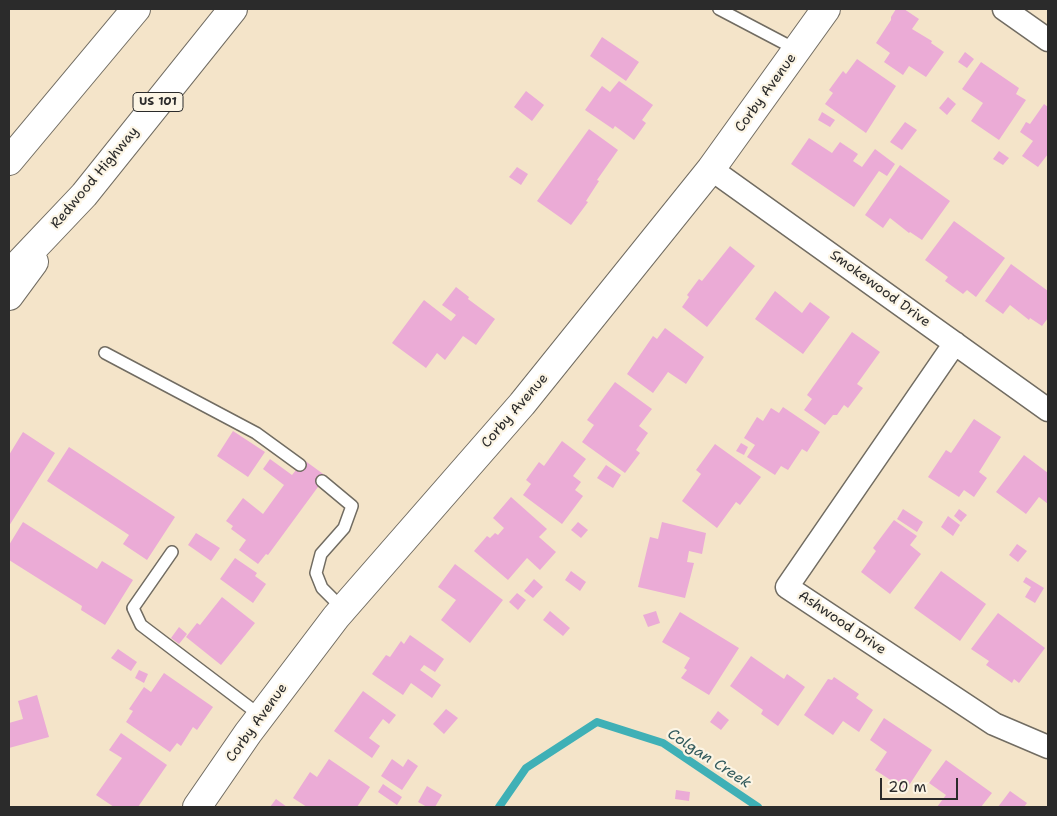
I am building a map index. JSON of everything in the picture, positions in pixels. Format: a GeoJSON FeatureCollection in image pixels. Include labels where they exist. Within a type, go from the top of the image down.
{"type":"FeatureCollection","features":[{"type":"Feature","properties":{"kind":"main road"},"geometry":{"type":"LineString","coordinates":[[9,161],[136,9]]}},
{"type":"Feature","properties":{"kind":"main road","name":"Redwood Highway"},"geometry":{"type":"LineString","coordinates":[[9,274],[84,195],[233,9]]}},
{"type":"Feature","properties":{"kind":"main road","name":"Corby Avenue"},"geometry":{"type":"LineString","coordinates":[[196,807],[261,716],[343,609],[522,404],[711,169],[826,9]]}},
{"type":"Feature","properties":{"kind":"main road"},"geometry":{"type":"LineString","coordinates":[[9,296],[84,195]]}},
{"type":"Feature","properties":{"kind":"street"},"geometry":{"type":"LineString","coordinates":[[1004,9],[1048,40]]}},
{"type":"Feature","properties":{"kind":"street","name":"Smokewood Drive"},"geometry":{"type":"LineString","coordinates":[[711,169],[1048,410]]}},
{"type":"Feature","properties":{"kind":"street","name":"Ashwood Drive"},"geometry":{"type":"LineString","coordinates":[[955,343],[787,587],[994,724],[1048,747]]}},
{"type":"Feature","properties":{"kind":"lane"},"geometry":{"type":"LineString","coordinates":[[718,9],[797,50]]}},
{"type":"Feature","properties":{"kind":"lane"},"geometry":{"type":"LineString","coordinates":[[105,353],[256,433],[300,465]]}},
{"type":"Feature","properties":{"kind":"lane"},"geometry":{"type":"LineString","coordinates":[[322,481],[352,506],[344,528],[321,554],[316,573],[322,588],[343,609]]}},
{"type":"Feature","properties":{"kind":"lane"},"geometry":{"type":"LineString","coordinates":[[172,552],[133,608],[142,625],[261,716]]}},
{"type":"Feature","properties":{"kind":"building"},"geometry":{"type":"Polygon","coordinates":[[[896,9],[904,9],[919,19],[912,29],[932,41],[931,43],[944,52],[926,77],[909,66],[903,75],[884,62],[890,53],[876,43],[896,9]]]}},
{"type":"Feature","properties":{"kind":"building"},"geometry":{"type":"Polygon","coordinates":[[[602,37],[639,62],[626,81],[590,56],[602,37]]]}},
{"type":"Feature","properties":{"kind":"building"},"geometry":{"type":"Polygon","coordinates":[[[965,52],[974,59],[967,68],[958,62],[965,52]]]}},
{"type":"Feature","properties":{"kind":"building"},"geometry":{"type":"Polygon","coordinates":[[[857,59],[896,86],[866,133],[825,104],[833,93],[829,90],[843,71],[846,74],[857,59]]]}},
{"type":"Feature","properties":{"kind":"building"},"geometry":{"type":"Polygon","coordinates":[[[981,62],[1019,88],[1016,94],[1026,100],[999,140],[971,121],[983,103],[962,89],[981,62]]]}},
{"type":"Feature","properties":{"kind":"building"},"geometry":{"type":"Polygon","coordinates":[[[619,81],[653,105],[642,120],[646,123],[634,140],[615,126],[613,129],[585,110],[602,86],[610,92],[619,81]]]}},
{"type":"Feature","properties":{"kind":"building"},"geometry":{"type":"Polygon","coordinates":[[[526,91],[544,105],[532,121],[514,107],[526,91]]]}},
{"type":"Feature","properties":{"kind":"building"},"geometry":{"type":"Polygon","coordinates":[[[948,97],[956,104],[947,115],[939,108],[948,97]]]}},
{"type":"Feature","properties":{"kind":"building"},"geometry":{"type":"Polygon","coordinates":[[[1044,104],[1048,107],[1048,154],[1038,167],[1022,156],[1033,141],[1020,132],[1026,122],[1030,124],[1044,104]]]}},
{"type":"Feature","properties":{"kind":"building"},"geometry":{"type":"Polygon","coordinates":[[[822,112],[835,120],[830,127],[818,120],[822,112]]]}},
{"type":"Feature","properties":{"kind":"building"},"geometry":{"type":"Polygon","coordinates":[[[905,122],[917,130],[902,150],[890,142],[905,122]]]}},
{"type":"Feature","properties":{"kind":"building"},"geometry":{"type":"Polygon","coordinates":[[[589,129],[618,150],[597,180],[599,181],[586,201],[588,202],[571,225],[537,201],[589,129]]]}},
{"type":"Feature","properties":{"kind":"building"},"geometry":{"type":"Polygon","coordinates":[[[809,138],[832,153],[840,142],[858,154],[853,161],[862,167],[875,149],[895,164],[887,176],[879,171],[854,207],[791,164],[809,138]]]}},
{"type":"Feature","properties":{"kind":"building"},"geometry":{"type":"Polygon","coordinates":[[[999,151],[1009,158],[1003,165],[993,159],[999,151]]]}},
{"type":"Feature","properties":{"kind":"building"},"geometry":{"type":"Polygon","coordinates":[[[900,165],[950,201],[922,240],[909,233],[890,218],[883,228],[865,215],[900,165]]]}},
{"type":"Feature","properties":{"kind":"building"},"geometry":{"type":"Polygon","coordinates":[[[517,167],[528,174],[521,185],[509,177],[517,167]]]}},
{"type":"Feature","properties":{"kind":"building"},"geometry":{"type":"Polygon","coordinates":[[[954,221],[1005,258],[976,297],[967,290],[963,294],[945,281],[948,277],[925,260],[954,221]]]}},
{"type":"Feature","properties":{"kind":"building"},"geometry":{"type":"Polygon","coordinates":[[[730,246],[755,266],[707,327],[682,307],[689,297],[687,295],[699,279],[702,281],[730,246]]]}},
{"type":"Feature","properties":{"kind":"building"},"geometry":{"type":"Polygon","coordinates":[[[1011,264],[1048,291],[1048,318],[1042,326],[1030,318],[1029,320],[1010,305],[1003,314],[985,301],[1011,264]]]}},
{"type":"Feature","properties":{"kind":"building"},"geometry":{"type":"Polygon","coordinates":[[[456,287],[469,297],[468,299],[495,319],[476,345],[463,336],[445,360],[437,353],[426,368],[392,343],[424,300],[451,321],[456,315],[442,305],[456,287]]]}},
{"type":"Feature","properties":{"kind":"building"},"geometry":{"type":"Polygon","coordinates":[[[775,291],[802,313],[810,302],[830,317],[803,354],[755,319],[775,291]]]}},
{"type":"Feature","properties":{"kind":"building"},"geometry":{"type":"Polygon","coordinates":[[[665,328],[704,357],[686,384],[668,372],[653,393],[627,374],[653,336],[657,339],[665,328]]]}},
{"type":"Feature","properties":{"kind":"building"},"geometry":{"type":"Polygon","coordinates":[[[852,332],[880,352],[857,384],[863,388],[848,408],[844,405],[837,415],[833,415],[825,425],[804,410],[812,399],[807,395],[852,332]]]}},
{"type":"Feature","properties":{"kind":"building"},"geometry":{"type":"Polygon","coordinates":[[[615,382],[652,409],[639,426],[648,433],[636,450],[640,453],[625,473],[582,442],[594,425],[587,420],[615,382]]]}},
{"type":"Feature","properties":{"kind":"building"},"geometry":{"type":"Polygon","coordinates":[[[783,407],[820,432],[807,452],[802,449],[788,470],[781,466],[775,475],[747,457],[755,445],[744,438],[757,417],[763,421],[771,408],[779,413],[783,407]]]}},
{"type":"Feature","properties":{"kind":"building"},"geometry":{"type":"Polygon","coordinates":[[[974,419],[1001,437],[979,472],[987,478],[974,497],[964,490],[959,497],[928,477],[946,450],[951,453],[974,419]]]}},
{"type":"Feature","properties":{"kind":"building"},"geometry":{"type":"Polygon","coordinates":[[[233,431],[265,452],[248,477],[217,456],[233,431]]]}},
{"type":"Feature","properties":{"kind":"building"},"geometry":{"type":"Polygon","coordinates":[[[23,432],[55,453],[9,526],[9,455],[23,432]]]}},
{"type":"Feature","properties":{"kind":"building"},"geometry":{"type":"Polygon","coordinates":[[[562,441],[586,459],[573,476],[581,482],[575,490],[583,496],[562,524],[523,495],[531,484],[526,480],[539,462],[544,466],[562,441]]]}},
{"type":"Feature","properties":{"kind":"building"},"geometry":{"type":"Polygon","coordinates":[[[741,443],[748,447],[744,455],[736,451],[741,443]]]}},
{"type":"Feature","properties":{"kind":"building"},"geometry":{"type":"Polygon","coordinates":[[[715,444],[761,477],[740,505],[736,502],[717,528],[682,501],[701,474],[696,470],[715,444]]]}},
{"type":"Feature","properties":{"kind":"building"},"geometry":{"type":"Polygon","coordinates":[[[69,447],[175,517],[147,560],[123,544],[129,535],[47,481],[69,447]]]}},
{"type":"Feature","properties":{"kind":"building"},"geometry":{"type":"Polygon","coordinates":[[[1024,455],[1048,473],[1048,504],[1039,497],[1026,514],[996,492],[1024,455]]]}},
{"type":"Feature","properties":{"kind":"building"},"geometry":{"type":"Polygon","coordinates":[[[270,459],[292,475],[304,460],[326,476],[268,555],[266,554],[258,564],[239,550],[246,540],[231,529],[233,526],[226,521],[243,498],[263,514],[284,485],[263,469],[270,459]]]}},
{"type":"Feature","properties":{"kind":"building"},"geometry":{"type":"Polygon","coordinates":[[[606,465],[621,475],[613,488],[597,478],[606,465]]]}},
{"type":"Feature","properties":{"kind":"building"},"geometry":{"type":"Polygon","coordinates":[[[511,497],[547,529],[539,537],[556,552],[540,570],[527,558],[508,580],[474,551],[487,536],[490,538],[495,533],[498,535],[504,528],[493,518],[511,497]]]}},
{"type":"Feature","properties":{"kind":"building"},"geometry":{"type":"Polygon","coordinates":[[[903,509],[923,522],[917,532],[897,519],[903,509]]]}},
{"type":"Feature","properties":{"kind":"building"},"geometry":{"type":"Polygon","coordinates":[[[959,509],[967,515],[961,522],[954,516],[959,509]]]}},
{"type":"Feature","properties":{"kind":"building"},"geometry":{"type":"Polygon","coordinates":[[[948,516],[960,525],[953,536],[941,527],[948,516]]]}},
{"type":"Feature","properties":{"kind":"building"},"geometry":{"type":"Polygon","coordinates":[[[894,520],[917,536],[910,545],[921,554],[890,594],[861,572],[876,551],[873,548],[894,520]]]}},
{"type":"Feature","properties":{"kind":"building"},"geometry":{"type":"Polygon","coordinates":[[[23,522],[97,569],[102,561],[133,580],[105,625],[81,610],[82,606],[9,560],[9,545],[23,522]]]}},
{"type":"Feature","properties":{"kind":"building"},"geometry":{"type":"Polygon","coordinates":[[[578,522],[588,530],[581,538],[571,530],[578,522]]]}},
{"type":"Feature","properties":{"kind":"building"},"geometry":{"type":"Polygon","coordinates":[[[662,522],[706,533],[702,554],[689,551],[687,562],[694,563],[685,598],[638,587],[650,537],[658,539],[662,522]]]}},
{"type":"Feature","properties":{"kind":"building"},"geometry":{"type":"Polygon","coordinates":[[[196,533],[220,548],[211,561],[188,545],[196,533]]]}},
{"type":"Feature","properties":{"kind":"building"},"geometry":{"type":"Polygon","coordinates":[[[1017,544],[1027,551],[1018,562],[1009,555],[1017,544]]]}},
{"type":"Feature","properties":{"kind":"building"},"geometry":{"type":"Polygon","coordinates":[[[235,558],[257,573],[255,576],[266,584],[253,603],[220,579],[235,558]]]}},
{"type":"Feature","properties":{"kind":"building"},"geometry":{"type":"Polygon","coordinates":[[[455,564],[503,600],[470,643],[441,620],[456,600],[438,587],[455,564]]]}},
{"type":"Feature","properties":{"kind":"building"},"geometry":{"type":"Polygon","coordinates":[[[571,571],[586,582],[580,591],[565,580],[571,571]]]}},
{"type":"Feature","properties":{"kind":"building"},"geometry":{"type":"Polygon","coordinates":[[[941,571],[986,604],[960,641],[914,608],[941,571]]]}},
{"type":"Feature","properties":{"kind":"building"},"geometry":{"type":"Polygon","coordinates":[[[1026,577],[1044,588],[1035,603],[1025,597],[1031,587],[1023,582],[1026,577]]]}},
{"type":"Feature","properties":{"kind":"building"},"geometry":{"type":"Polygon","coordinates":[[[534,579],[543,587],[533,598],[524,591],[534,579]]]}},
{"type":"Feature","properties":{"kind":"building"},"geometry":{"type":"Polygon","coordinates":[[[517,593],[526,600],[518,610],[509,602],[517,593]]]}},
{"type":"Feature","properties":{"kind":"building"},"geometry":{"type":"Polygon","coordinates":[[[222,597],[255,623],[221,665],[186,637],[197,623],[200,625],[222,597]]]}},
{"type":"Feature","properties":{"kind":"building"},"geometry":{"type":"Polygon","coordinates":[[[550,611],[570,628],[563,636],[543,620],[550,611]]]}},
{"type":"Feature","properties":{"kind":"building"},"geometry":{"type":"Polygon","coordinates":[[[656,611],[660,623],[648,627],[643,615],[656,611]]]}},
{"type":"Feature","properties":{"kind":"building"},"geometry":{"type":"Polygon","coordinates":[[[680,612],[739,648],[709,695],[681,678],[687,670],[684,668],[690,658],[662,642],[680,612]]]}},
{"type":"Feature","properties":{"kind":"building"},"geometry":{"type":"Polygon","coordinates":[[[998,613],[1045,648],[1019,683],[1014,679],[1012,683],[986,665],[989,661],[971,649],[998,613]]]}},
{"type":"Feature","properties":{"kind":"building"},"geometry":{"type":"Polygon","coordinates":[[[179,627],[187,634],[179,644],[171,638],[179,627]]]}},
{"type":"Feature","properties":{"kind":"building"},"geometry":{"type":"Polygon","coordinates":[[[410,635],[444,659],[435,672],[424,665],[420,670],[441,685],[432,698],[411,683],[403,695],[372,674],[386,655],[390,657],[401,641],[404,644],[410,635]]]}},
{"type":"Feature","properties":{"kind":"building"},"geometry":{"type":"Polygon","coordinates":[[[118,649],[137,662],[131,671],[111,658],[118,649]]]}},
{"type":"Feature","properties":{"kind":"building"},"geometry":{"type":"Polygon","coordinates":[[[751,656],[784,679],[787,674],[805,687],[778,726],[761,714],[763,710],[730,686],[751,656]]]}},
{"type":"Feature","properties":{"kind":"building"},"geometry":{"type":"Polygon","coordinates":[[[139,670],[148,674],[144,683],[135,678],[139,670]]]}},
{"type":"Feature","properties":{"kind":"building"},"geometry":{"type":"Polygon","coordinates":[[[164,673],[213,707],[197,730],[193,727],[181,746],[177,743],[170,752],[126,722],[133,711],[129,709],[144,687],[151,692],[164,673]]]}},
{"type":"Feature","properties":{"kind":"building"},"geometry":{"type":"Polygon","coordinates":[[[834,677],[859,694],[856,698],[873,710],[859,732],[843,721],[833,735],[804,715],[828,679],[832,680],[834,677]]]}},
{"type":"Feature","properties":{"kind":"building"},"geometry":{"type":"Polygon","coordinates":[[[363,691],[396,715],[389,724],[383,719],[369,738],[380,746],[372,758],[334,731],[363,691]]]}},
{"type":"Feature","properties":{"kind":"building"},"geometry":{"type":"Polygon","coordinates":[[[37,695],[49,737],[9,748],[9,723],[23,719],[18,701],[37,695]]]}},
{"type":"Feature","properties":{"kind":"building"},"geometry":{"type":"Polygon","coordinates":[[[446,709],[458,718],[444,734],[433,724],[446,709]]]}},
{"type":"Feature","properties":{"kind":"building"},"geometry":{"type":"Polygon","coordinates":[[[718,711],[729,720],[721,730],[710,722],[718,711]]]}},
{"type":"Feature","properties":{"kind":"building"},"geometry":{"type":"Polygon","coordinates":[[[884,718],[932,750],[906,790],[875,770],[887,752],[870,740],[884,718]]]}},
{"type":"Feature","properties":{"kind":"building"},"geometry":{"type":"Polygon","coordinates":[[[121,733],[167,765],[138,807],[114,807],[96,795],[122,758],[109,750],[121,733]]]}},
{"type":"Feature","properties":{"kind":"building"},"geometry":{"type":"Polygon","coordinates":[[[329,759],[370,787],[357,807],[307,807],[293,798],[310,772],[317,777],[329,759]]]}},
{"type":"Feature","properties":{"kind":"building"},"geometry":{"type":"Polygon","coordinates":[[[392,759],[403,767],[408,759],[418,766],[402,790],[381,776],[392,759]]]}},
{"type":"Feature","properties":{"kind":"building"},"geometry":{"type":"Polygon","coordinates":[[[946,760],[992,793],[981,807],[937,807],[946,795],[929,783],[946,760]]]}},
{"type":"Feature","properties":{"kind":"building"},"geometry":{"type":"Polygon","coordinates":[[[383,784],[402,797],[397,805],[378,792],[383,784]]]}},
{"type":"Feature","properties":{"kind":"building"},"geometry":{"type":"Polygon","coordinates":[[[427,786],[442,795],[435,807],[427,807],[418,802],[427,786]]]}},
{"type":"Feature","properties":{"kind":"building"},"geometry":{"type":"Polygon","coordinates":[[[676,790],[690,792],[689,801],[675,799],[676,790]]]}},
{"type":"Feature","properties":{"kind":"building"},"geometry":{"type":"Polygon","coordinates":[[[1010,791],[1027,803],[1024,807],[998,807],[1010,791]]]}},
{"type":"Feature","properties":{"kind":"building"},"geometry":{"type":"Polygon","coordinates":[[[276,799],[287,807],[270,807],[276,799]]]}},
{"type":"Feature","properties":{"kind":"waterway","name":"Colgan Creek"},"geometry":{"type":"LineString","coordinates":[[499,807],[526,768],[597,722],[663,743],[758,807]]}}]}
